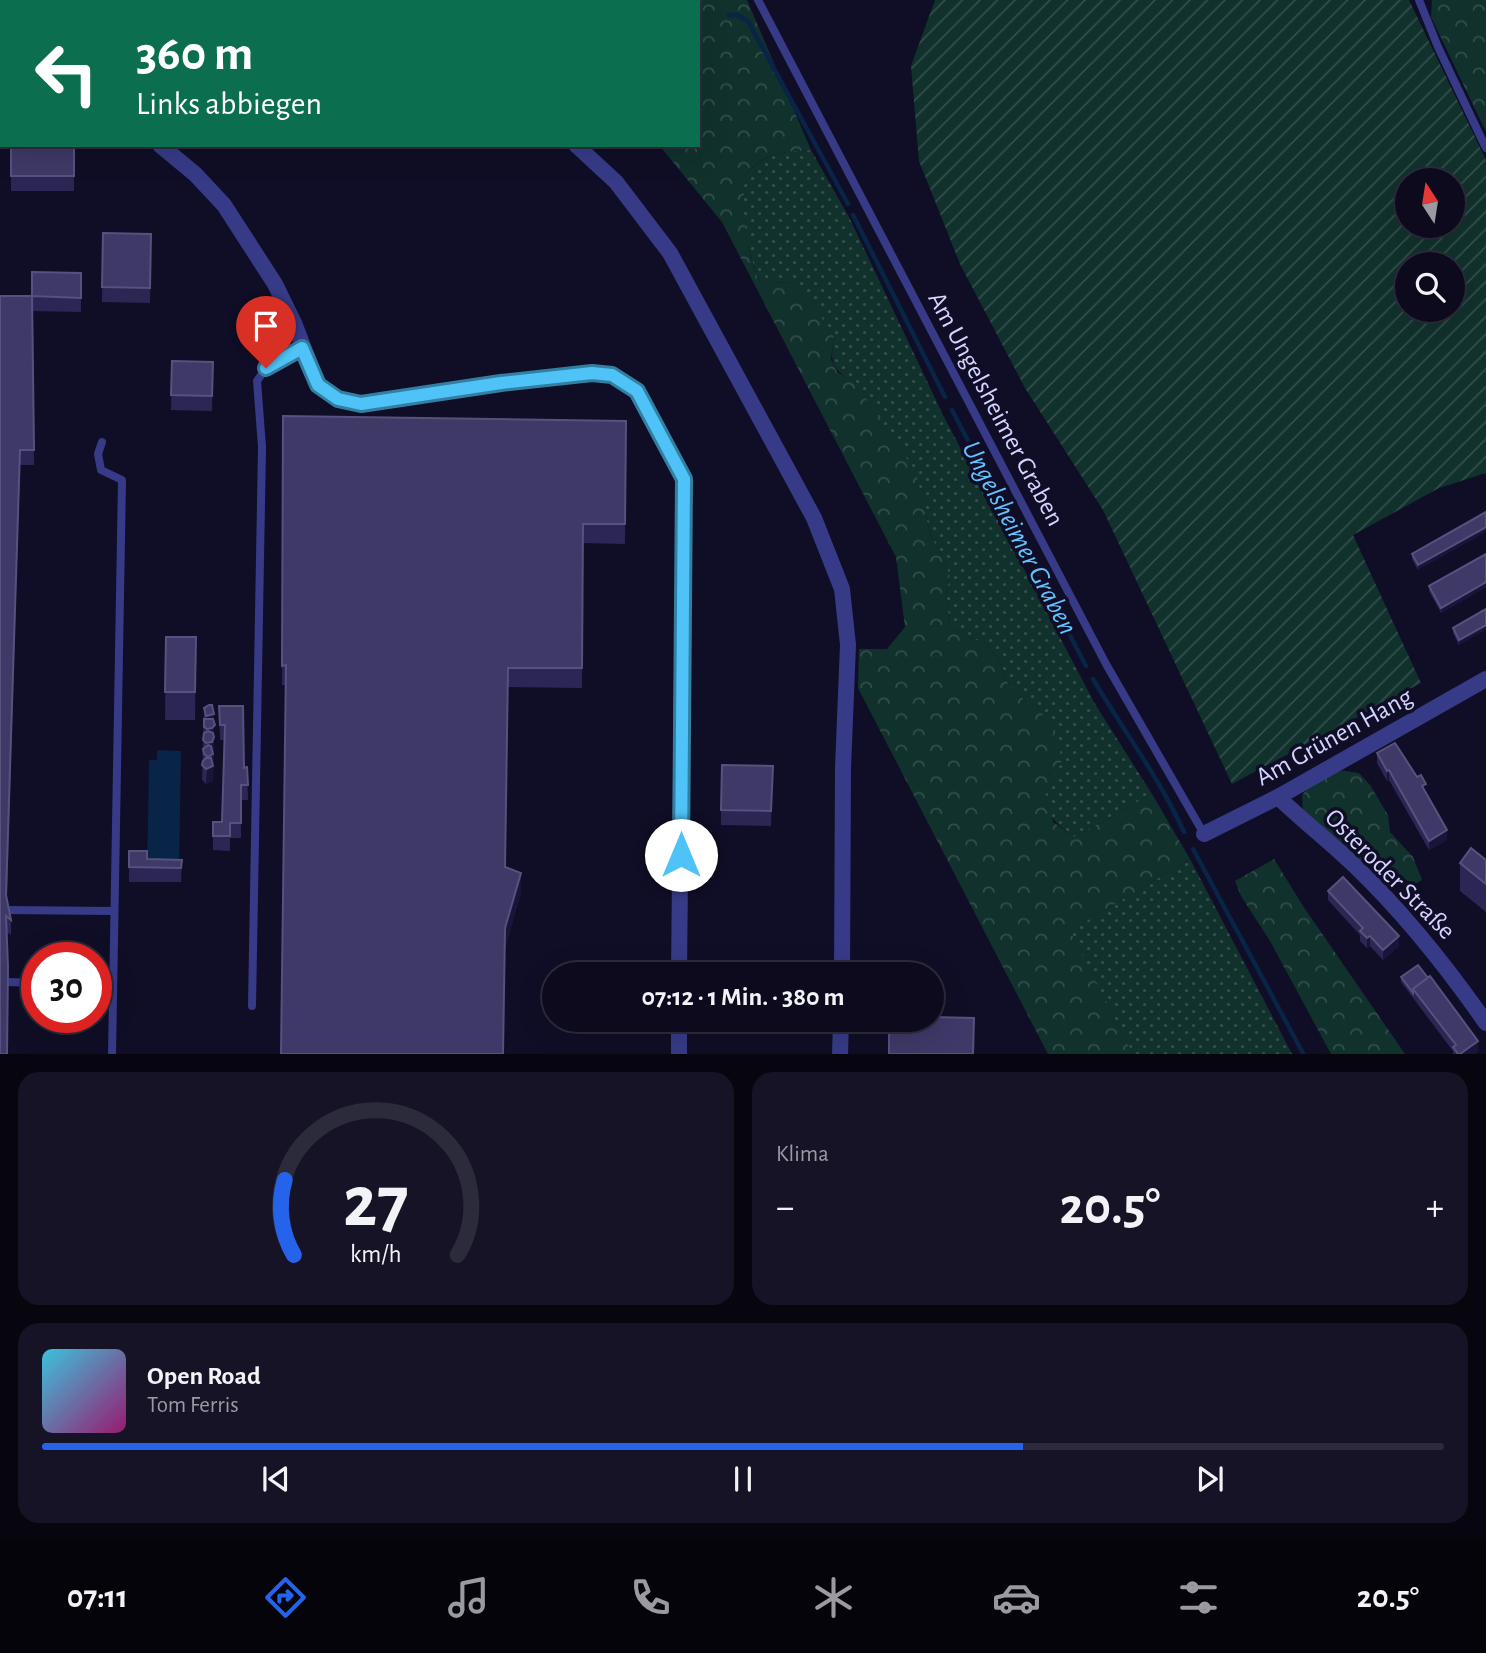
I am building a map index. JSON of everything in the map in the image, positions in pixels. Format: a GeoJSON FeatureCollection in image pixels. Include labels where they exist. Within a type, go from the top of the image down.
{"type":"FeatureCollection","features":[{"type":"Feature","properties":{"kind":"street"},"geometry":{"type":"LineString","coordinates":[[162,147],[195,174],[224,205],[275,284],[295,323],[302,348],[318,385],[338,399],[361,404],[501,383],[592,373],[612,375],[637,391],[684,479],[679,962]]}},
{"type":"Feature","properties":{"kind":"street"},"geometry":{"type":"LineString","coordinates":[[578,147],[616,182],[670,253],[814,518],[842,589],[848,645],[843,768],[842,962]]}},
{"type":"Feature","properties":{"kind":"street","name":"Am Grünen Hang"},"geometry":{"type":"LineString","coordinates":[[1204,834],[1278,797],[1486,679]]}},
{"type":"Feature","properties":{"kind":"street","name":"Osteroder Straße"},"geometry":{"type":"LineString","coordinates":[[1278,797],[1355,866],[1398,912],[1454,977],[1486,1023]]}},
{"type":"Feature","properties":{"kind":"street"},"geometry":{"type":"LineString","coordinates":[[679,1032],[679,1054]]}},
{"type":"Feature","properties":{"kind":"street"},"geometry":{"type":"LineString","coordinates":[[840,1054],[841,1032]]}},
{"type":"Feature","properties":{"kind":"lane","name":"Am Ungelsheimer Graben"},"geometry":{"type":"LineString","coordinates":[[758,0],[1106,664],[1204,834]]}},
{"type":"Feature","properties":{"kind":"lane"},"geometry":{"type":"LineString","coordinates":[[1419,0],[1486,148]]}},
{"type":"Feature","properties":{"kind":"lane"},"geometry":{"type":"LineString","coordinates":[[252,1006],[262,447],[257,381],[266,368],[302,348]]}},
{"type":"Feature","properties":{"kind":"lane"},"geometry":{"type":"LineString","coordinates":[[102,442],[99,454],[101,470],[122,480],[112,984]]}},
{"type":"Feature","properties":{"kind":"lane"},"geometry":{"type":"LineString","coordinates":[[6,910],[113,911]]}},
{"type":"Feature","properties":{"kind":"lane"},"geometry":{"type":"LineString","coordinates":[[8,982],[21,982]]}},
{"type":"Feature","properties":{"kind":"lane"},"geometry":{"type":"LineString","coordinates":[[112,1033],[112,1054]]}},
{"type":"Feature","properties":{"kind":"green space"},"geometry":{"type":"Polygon","coordinates":[[[700,0],[747,0],[811,150],[776,154],[761,161],[746,173],[744,198],[748,245],[761,283],[794,282],[803,288],[834,337],[831,359],[837,372],[855,382],[916,472],[930,534],[950,577],[946,595],[950,627],[964,636],[985,643],[999,660],[1008,684],[1026,702],[1038,708],[1057,736],[1062,761],[1045,791],[1053,822],[1074,837],[1152,794],[1190,859],[1070,931],[1133,1054],[1048,1054],[858,688],[859,649],[887,649],[905,627],[896,557],[722,222],[661,147],[700,147],[700,0]]]}},
{"type":"Feature","properties":{"kind":"green space"},"geometry":{"type":"Polygon","coordinates":[[[935,0],[1409,0],[1486,160],[1486,473],[1439,488],[1353,535],[1421,683],[1232,784],[1103,510],[1025,388],[960,264],[919,161],[911,66],[935,0]]]}},
{"type":"Feature","properties":{"kind":"green space"},"geometry":{"type":"Polygon","coordinates":[[[1432,0],[1486,0],[1486,132],[1431,17],[1432,0]]]}},
{"type":"Feature","properties":{"kind":"green space"},"geometry":{"type":"Polygon","coordinates":[[[811,150],[850,219],[943,415],[1095,704],[1152,794],[1074,837],[1048,812],[1044,799],[1046,787],[1062,761],[1038,708],[1026,702],[1008,684],[999,660],[985,643],[964,636],[950,627],[946,595],[950,577],[945,563],[930,534],[926,516],[855,383],[834,365],[834,337],[794,282],[761,283],[751,258],[743,199],[746,173],[776,154],[811,150]]]}},
{"type":"Feature","properties":{"kind":"green space"},"geometry":{"type":"Polygon","coordinates":[[[1338,770],[1359,773],[1370,785],[1388,815],[1390,832],[1413,857],[1422,880],[1415,884],[1353,857],[1303,813],[1302,795],[1313,782],[1338,770]]]}},
{"type":"Feature","properties":{"kind":"green space"},"geometry":{"type":"Polygon","coordinates":[[[1190,859],[1292,1054],[1133,1054],[1069,931],[1190,859]]]}},
{"type":"Feature","properties":{"kind":"green space"},"geometry":{"type":"Polygon","coordinates":[[[1274,859],[1303,906],[1405,1054],[1331,1054],[1235,881],[1274,859]]]}},
{"type":"Feature","properties":{"kind":"water"},"geometry":{"type":"Polygon","coordinates":[[[157,750],[181,751],[179,875],[147,874],[149,760],[157,760],[157,750]]]}},
{"type":"Feature","properties":{"kind":"building"},"geometry":{"type":"Polygon","coordinates":[[[11,147],[74,147],[74,176],[11,176],[11,147]]]}},
{"type":"Feature","properties":{"kind":"building"},"geometry":{"type":"Polygon","coordinates":[[[103,233],[151,234],[150,288],[102,287],[103,233]]]}},
{"type":"Feature","properties":{"kind":"building"},"geometry":{"type":"Polygon","coordinates":[[[32,272],[81,273],[81,298],[32,296],[32,272]]]}},
{"type":"Feature","properties":{"kind":"building"},"geometry":{"type":"Polygon","coordinates":[[[0,296],[32,296],[34,450],[20,450],[6,895],[11,920],[6,916],[7,1054],[0,1054],[0,296]]]}},
{"type":"Feature","properties":{"kind":"building"},"geometry":{"type":"Polygon","coordinates":[[[172,361],[213,362],[212,396],[171,395],[172,361]]]}},
{"type":"Feature","properties":{"kind":"building"},"geometry":{"type":"Polygon","coordinates":[[[283,416],[626,421],[625,524],[583,524],[582,668],[508,668],[505,867],[521,873],[505,928],[503,1054],[281,1054],[286,665],[282,666],[283,416]]]}},
{"type":"Feature","properties":{"kind":"building"},"geometry":{"type":"Polygon","coordinates":[[[1486,512],[1486,527],[1418,565],[1412,554],[1486,512]]]}},
{"type":"Feature","properties":{"kind":"building"},"geometry":{"type":"Polygon","coordinates":[[[1486,554],[1486,582],[1441,608],[1429,586],[1486,554]]]}},
{"type":"Feature","properties":{"kind":"building"},"geometry":{"type":"Polygon","coordinates":[[[1486,609],[1486,625],[1459,640],[1453,628],[1486,609]]]}},
{"type":"Feature","properties":{"kind":"building"},"geometry":{"type":"Polygon","coordinates":[[[166,637],[196,637],[195,692],[165,692],[166,637]]]}},
{"type":"Feature","properties":{"kind":"building"},"geometry":{"type":"Polygon","coordinates":[[[212,705],[214,714],[206,716],[204,708],[212,705]]]}},
{"type":"Feature","properties":{"kind":"building"},"geometry":{"type":"Polygon","coordinates":[[[219,706],[243,706],[244,768],[247,767],[248,785],[241,785],[241,823],[230,823],[230,836],[213,836],[213,822],[222,822],[225,725],[220,725],[219,706]]]}},
{"type":"Feature","properties":{"kind":"building"},"geometry":{"type":"Polygon","coordinates":[[[204,719],[213,719],[215,725],[207,729],[204,727],[204,719]]]}},
{"type":"Feature","properties":{"kind":"building"},"geometry":{"type":"Polygon","coordinates":[[[204,733],[213,733],[214,737],[212,742],[206,743],[203,740],[204,733]]]}},
{"type":"Feature","properties":{"kind":"building"},"geometry":{"type":"Polygon","coordinates":[[[1395,743],[1417,777],[1421,775],[1426,784],[1422,786],[1447,830],[1429,841],[1377,753],[1395,743]]]}},
{"type":"Feature","properties":{"kind":"building"},"geometry":{"type":"Polygon","coordinates":[[[211,746],[213,754],[208,757],[203,749],[211,746]]]}},
{"type":"Feature","properties":{"kind":"building"},"geometry":{"type":"Polygon","coordinates":[[[206,758],[211,758],[213,766],[206,769],[202,765],[206,758]]]}},
{"type":"Feature","properties":{"kind":"building"},"geometry":{"type":"Polygon","coordinates":[[[722,765],[773,766],[771,811],[721,810],[722,765]]]}},
{"type":"Feature","properties":{"kind":"building"},"geometry":{"type":"Polygon","coordinates":[[[1471,848],[1486,860],[1486,884],[1460,863],[1471,848]]]}},
{"type":"Feature","properties":{"kind":"building"},"geometry":{"type":"Polygon","coordinates":[[[129,851],[147,851],[147,859],[182,860],[181,868],[129,867],[129,851]]]}},
{"type":"Feature","properties":{"kind":"building"},"geometry":{"type":"Polygon","coordinates":[[[1343,877],[1399,936],[1383,950],[1370,936],[1367,938],[1360,931],[1363,928],[1328,891],[1343,877]]]}},
{"type":"Feature","properties":{"kind":"building"},"geometry":{"type":"Polygon","coordinates":[[[1418,965],[1428,978],[1413,989],[1413,993],[1401,977],[1418,965]]]}},
{"type":"Feature","properties":{"kind":"building"},"geometry":{"type":"Polygon","coordinates":[[[1430,976],[1478,1041],[1460,1054],[1413,989],[1430,976]]]}},
{"type":"Feature","properties":{"kind":"building"},"geometry":{"type":"Polygon","coordinates":[[[944,1017],[974,1018],[973,1054],[889,1054],[889,1032],[944,1032],[944,1017]]]}},
{"type":"Feature","properties":{"kind":"waterway","name":"Ungelsheimer Graben"},"geometry":{"type":"LineString","coordinates":[[729,15],[737,15],[748,21],[848,204]]}},
{"type":"Feature","properties":{"kind":"waterway","name":"Ungelsheimer Graben"},"geometry":{"type":"LineString","coordinates":[[853,215],[945,397]]}},
{"type":"Feature","properties":{"kind":"waterway","name":"Ungelsheimer Graben"},"geometry":{"type":"LineString","coordinates":[[952,410],[1086,666]]}},
{"type":"Feature","properties":{"kind":"waterway","name":"Ungelsheimer Graben"},"geometry":{"type":"LineString","coordinates":[[1093,679],[1152,773],[1184,832]]}},
{"type":"Feature","properties":{"kind":"waterway","name":"Ungelsheimer Graben"},"geometry":{"type":"LineString","coordinates":[[1193,849],[1303,1054]]}},
{"type":"Feature","properties":{"kind":"route"},"geometry":{"type":"LineString","coordinates":[[266,368],[302,348],[318,385],[338,399],[361,404],[501,383],[592,373],[612,375],[637,391],[684,479],[681,855]]}}]}
